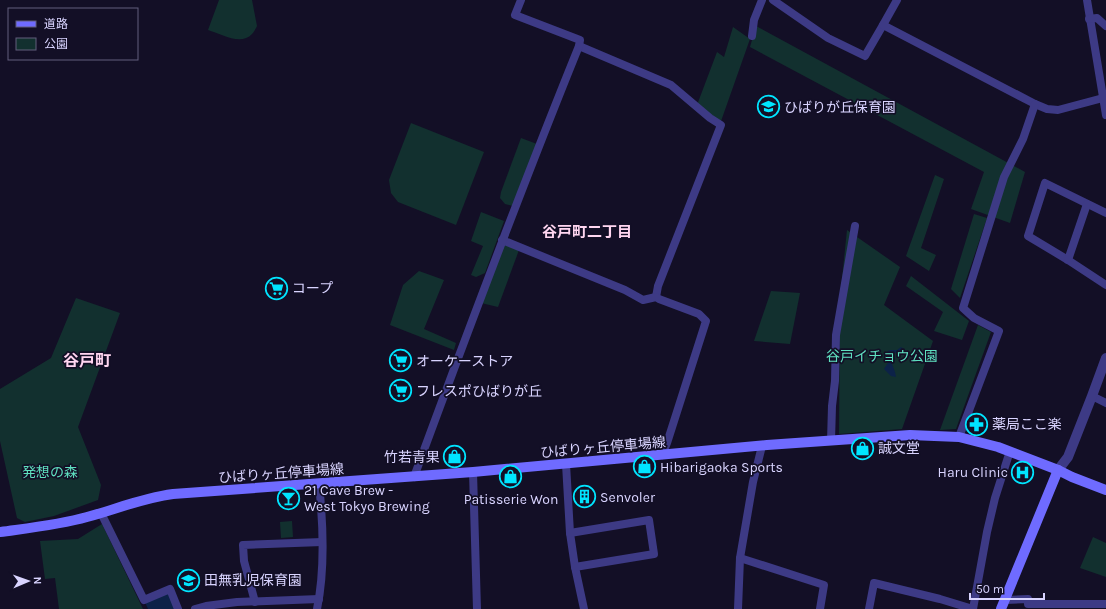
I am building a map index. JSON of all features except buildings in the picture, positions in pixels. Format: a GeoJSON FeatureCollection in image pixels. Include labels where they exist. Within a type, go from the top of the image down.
{"type":"FeatureCollection","features":[{"type":"Feature","properties":{"kind":"main road","name":"ひばりヶ丘停車場線"},"geometry":{"type":"LineString","coordinates":[[0,532],[58,524],[80,519],[158,496],[414,477],[762,446],[910,435],[959,437],[1010,451],[1106,490]]}},
{"type":"Feature","properties":{"kind":"main road"},"geometry":{"type":"LineString","coordinates":[[1003,605],[1058,470]]}},
{"type":"Feature","properties":{"kind":"street"},"geometry":{"type":"LineString","coordinates":[[414,477],[482,291],[539,143],[579,46],[580,40],[515,15],[521,0]]}},
{"type":"Feature","properties":{"kind":"street"},"geometry":{"type":"LineString","coordinates":[[752,36],[754,20],[762,0]]}},
{"type":"Feature","properties":{"kind":"street"},"geometry":{"type":"LineString","coordinates":[[773,0],[828,38],[866,56],[897,0]]}},
{"type":"Feature","properties":{"kind":"street"},"geometry":{"type":"LineString","coordinates":[[1087,0],[1106,115]]}},
{"type":"Feature","properties":{"kind":"street"},"geometry":{"type":"LineString","coordinates":[[1089,19],[1097,18],[1106,26]]}},
{"type":"Feature","properties":{"kind":"street"},"geometry":{"type":"LineString","coordinates":[[883,25],[1047,109],[1058,110],[1103,93]]}},
{"type":"Feature","properties":{"kind":"street"},"geometry":{"type":"LineString","coordinates":[[579,46],[671,85],[710,118],[721,125],[658,286],[656,296]]}},
{"type":"Feature","properties":{"kind":"street"},"geometry":{"type":"LineString","coordinates":[[959,437],[999,331],[974,318],[963,308],[1004,177],[1023,139],[1035,104]]}},
{"type":"Feature","properties":{"kind":"street"},"geometry":{"type":"LineString","coordinates":[[1106,213],[1045,184],[1028,236],[1106,285]]}},
{"type":"Feature","properties":{"kind":"street"},"geometry":{"type":"LineString","coordinates":[[1068,260],[1087,204]]}},
{"type":"Feature","properties":{"kind":"street"},"geometry":{"type":"LineString","coordinates":[[831,441],[836,335],[855,226]]}},
{"type":"Feature","properties":{"kind":"street"},"geometry":{"type":"LineString","coordinates":[[502,240],[625,290],[643,300],[656,296]]}},
{"type":"Feature","properties":{"kind":"street"},"geometry":{"type":"LineString","coordinates":[[656,296],[659,299],[699,314],[706,321],[662,455]]}},
{"type":"Feature","properties":{"kind":"street"},"geometry":{"type":"LineString","coordinates":[[1058,470],[1068,457],[1106,358]]}},
{"type":"Feature","properties":{"kind":"street"},"geometry":{"type":"LineString","coordinates":[[1092,396],[1106,403]]}},
{"type":"Feature","properties":{"kind":"street"},"geometry":{"type":"LineString","coordinates":[[738,609],[740,558],[753,482],[762,446]]}},
{"type":"Feature","properties":{"kind":"street"},"geometry":{"type":"LineString","coordinates":[[869,609],[874,583],[940,599],[973,609],[995,498],[1010,451]]}},
{"type":"Feature","properties":{"kind":"street"},"geometry":{"type":"LineString","coordinates":[[566,464],[570,533],[575,567],[584,609]]}},
{"type":"Feature","properties":{"kind":"street"},"geometry":{"type":"LineString","coordinates":[[473,472],[477,609]]}},
{"type":"Feature","properties":{"kind":"street"},"geometry":{"type":"LineString","coordinates":[[317,609],[322,567],[322,510],[319,484]]}},
{"type":"Feature","properties":{"kind":"street"},"geometry":{"type":"LineString","coordinates":[[101,513],[144,600],[170,589],[178,609]]}},
{"type":"Feature","properties":{"kind":"street"},"geometry":{"type":"LineString","coordinates":[[570,533],[649,520],[654,554],[575,567]]}},
{"type":"Feature","properties":{"kind":"street"},"geometry":{"type":"LineString","coordinates":[[255,602],[244,561],[243,544],[322,542]]}},
{"type":"Feature","properties":{"kind":"street"},"geometry":{"type":"LineString","coordinates":[[740,558],[824,585],[820,609]]}},
{"type":"Feature","properties":{"kind":"street"},"geometry":{"type":"LineString","coordinates":[[195,609],[237,602],[319,599]]}},
{"type":"Feature","properties":{"kind":"street"},"geometry":{"type":"LineString","coordinates":[[1003,605],[1028,599],[1028,604],[1049,606],[1101,605]]}},
{"type":"Feature","properties":{"kind":"green space"},"geometry":{"type":"Polygon","coordinates":[[[219,0],[252,0],[257,26],[252,34],[242,39],[237,39],[208,30],[219,0]]]}},
{"type":"Feature","properties":{"kind":"green space"},"geometry":{"type":"Polygon","coordinates":[[[756,26],[1025,172],[1010,223],[971,209],[984,172],[750,47],[756,26]]]}},
{"type":"Feature","properties":{"kind":"green space"},"geometry":{"type":"Polygon","coordinates":[[[733,27],[750,39],[720,124],[697,105],[717,52],[724,57],[733,27]]]}},
{"type":"Feature","properties":{"kind":"green space"},"geometry":{"type":"Polygon","coordinates":[[[411,123],[484,152],[456,225],[398,202],[391,193],[389,180],[411,123]]]}},
{"type":"Feature","properties":{"kind":"green space"},"geometry":{"type":"Polygon","coordinates":[[[521,138],[537,144],[513,206],[505,204],[500,198],[521,138]]]}},
{"type":"Feature","properties":{"kind":"green space"},"geometry":{"type":"Polygon","coordinates":[[[935,175],[944,179],[921,248],[936,255],[929,271],[906,256],[935,175]]]}},
{"type":"Feature","properties":{"kind":"green space"},"geometry":{"type":"Polygon","coordinates":[[[481,212],[504,221],[485,273],[476,277],[471,275],[483,246],[471,241],[481,212]]]}},
{"type":"Feature","properties":{"kind":"green space"},"geometry":{"type":"Polygon","coordinates":[[[974,214],[987,218],[960,298],[951,289],[974,214]]]}},
{"type":"Feature","properties":{"kind":"green space","name":"谷戸イチョウ公園"},"geometry":{"type":"Polygon","coordinates":[[[847,230],[900,267],[884,305],[933,341],[902,429],[839,434],[840,298],[847,230]]]}},
{"type":"Feature","properties":{"kind":"green space"},"geometry":{"type":"Polygon","coordinates":[[[504,244],[519,250],[498,307],[481,303],[504,244]]]}},
{"type":"Feature","properties":{"kind":"green space"},"geometry":{"type":"Polygon","coordinates":[[[419,271],[444,280],[424,329],[456,343],[454,350],[390,325],[403,285],[419,271]]]}},
{"type":"Feature","properties":{"kind":"green space"},"geometry":{"type":"Polygon","coordinates":[[[911,276],[969,321],[962,340],[934,331],[943,312],[906,286],[911,276]]]}},
{"type":"Feature","properties":{"kind":"green space"},"geometry":{"type":"Polygon","coordinates":[[[771,291],[800,293],[790,344],[754,341],[771,291]]]}},
{"type":"Feature","properties":{"kind":"green space","name":"発想の森"},"geometry":{"type":"Polygon","coordinates":[[[76,298],[120,313],[78,427],[101,485],[98,500],[54,516],[25,522],[17,518],[0,441],[0,389],[51,358],[76,298]]]}},
{"type":"Feature","properties":{"kind":"green space"},"geometry":{"type":"Polygon","coordinates":[[[978,325],[991,332],[956,429],[940,430],[978,325]]]}},
{"type":"Feature","properties":{"kind":"green space"},"geometry":{"type":"Polygon","coordinates":[[[292,521],[293,537],[281,538],[280,522],[292,521]]]}},
{"type":"Feature","properties":{"kind":"green space"},"geometry":{"type":"Polygon","coordinates":[[[102,524],[143,609],[59,609],[55,578],[45,579],[40,541],[78,539],[102,524]]]}},
{"type":"Feature","properties":{"kind":"green space"},"geometry":{"type":"Polygon","coordinates":[[[1093,537],[1106,543],[1106,577],[1080,568],[1093,537]]]}},
{"type":"Feature","properties":{"kind":"water"},"geometry":{"type":"Polygon","coordinates":[[[901,347],[904,349],[904,352],[901,354],[891,353],[889,356],[896,377],[891,376],[884,369],[888,363],[886,353],[889,350],[897,350],[901,347]]]}},
{"type":"Feature","properties":{"kind":"water"},"geometry":{"type":"Polygon","coordinates":[[[169,591],[175,609],[148,609],[145,602],[169,591]]]}},
{"type":"Feature","properties":{"kind":"place","name":"ひばりが丘保育園"},"geometry":{"type":"Point","coordinates":[769,107]}},
{"type":"Feature","properties":{"kind":"place","name":"コープ"},"geometry":{"type":"Point","coordinates":[276,288]}},
{"type":"Feature","properties":{"kind":"place","name":"オーケーストア"},"geometry":{"type":"Point","coordinates":[400,361]}},
{"type":"Feature","properties":{"kind":"place","name":"フレスポひばりが丘"},"geometry":{"type":"Point","coordinates":[401,391]}},
{"type":"Feature","properties":{"kind":"place","name":"薬局ここ楽"},"geometry":{"type":"Point","coordinates":[977,424]}},
{"type":"Feature","properties":{"kind":"place","name":"誠文堂"},"geometry":{"type":"Point","coordinates":[862,448]}},
{"type":"Feature","properties":{"kind":"place","name":"竹若青果"},"geometry":{"type":"Point","coordinates":[455,457]}},
{"type":"Feature","properties":{"kind":"place","name":"Hibarigaoka Sports"},"geometry":{"type":"Point","coordinates":[645,467]}},
{"type":"Feature","properties":{"kind":"place","name":"Haru Clinic"},"geometry":{"type":"Point","coordinates":[1023,472]}},
{"type":"Feature","properties":{"kind":"place","name":"Patisserie Won"},"geometry":{"type":"Point","coordinates":[511,477]}},
{"type":"Feature","properties":{"kind":"place","name":"Senvoler"},"geometry":{"type":"Point","coordinates":[584,497]}},
{"type":"Feature","properties":{"kind":"place","name":"21 Cave Brew - West Tokyo Brewing"},"geometry":{"type":"Point","coordinates":[289,498]}},
{"type":"Feature","properties":{"kind":"place","name":"田無乳児保育園"},"geometry":{"type":"Point","coordinates":[189,580]}},
{"type":"Feature","properties":{"kind":"district","name":"谷戸町二丁目"},"geometry":{"type":"Point","coordinates":[587,232]}},
{"type":"Feature","properties":{"kind":"district","name":"谷戸町"},"geometry":{"type":"Point","coordinates":[87,360]}}]}
